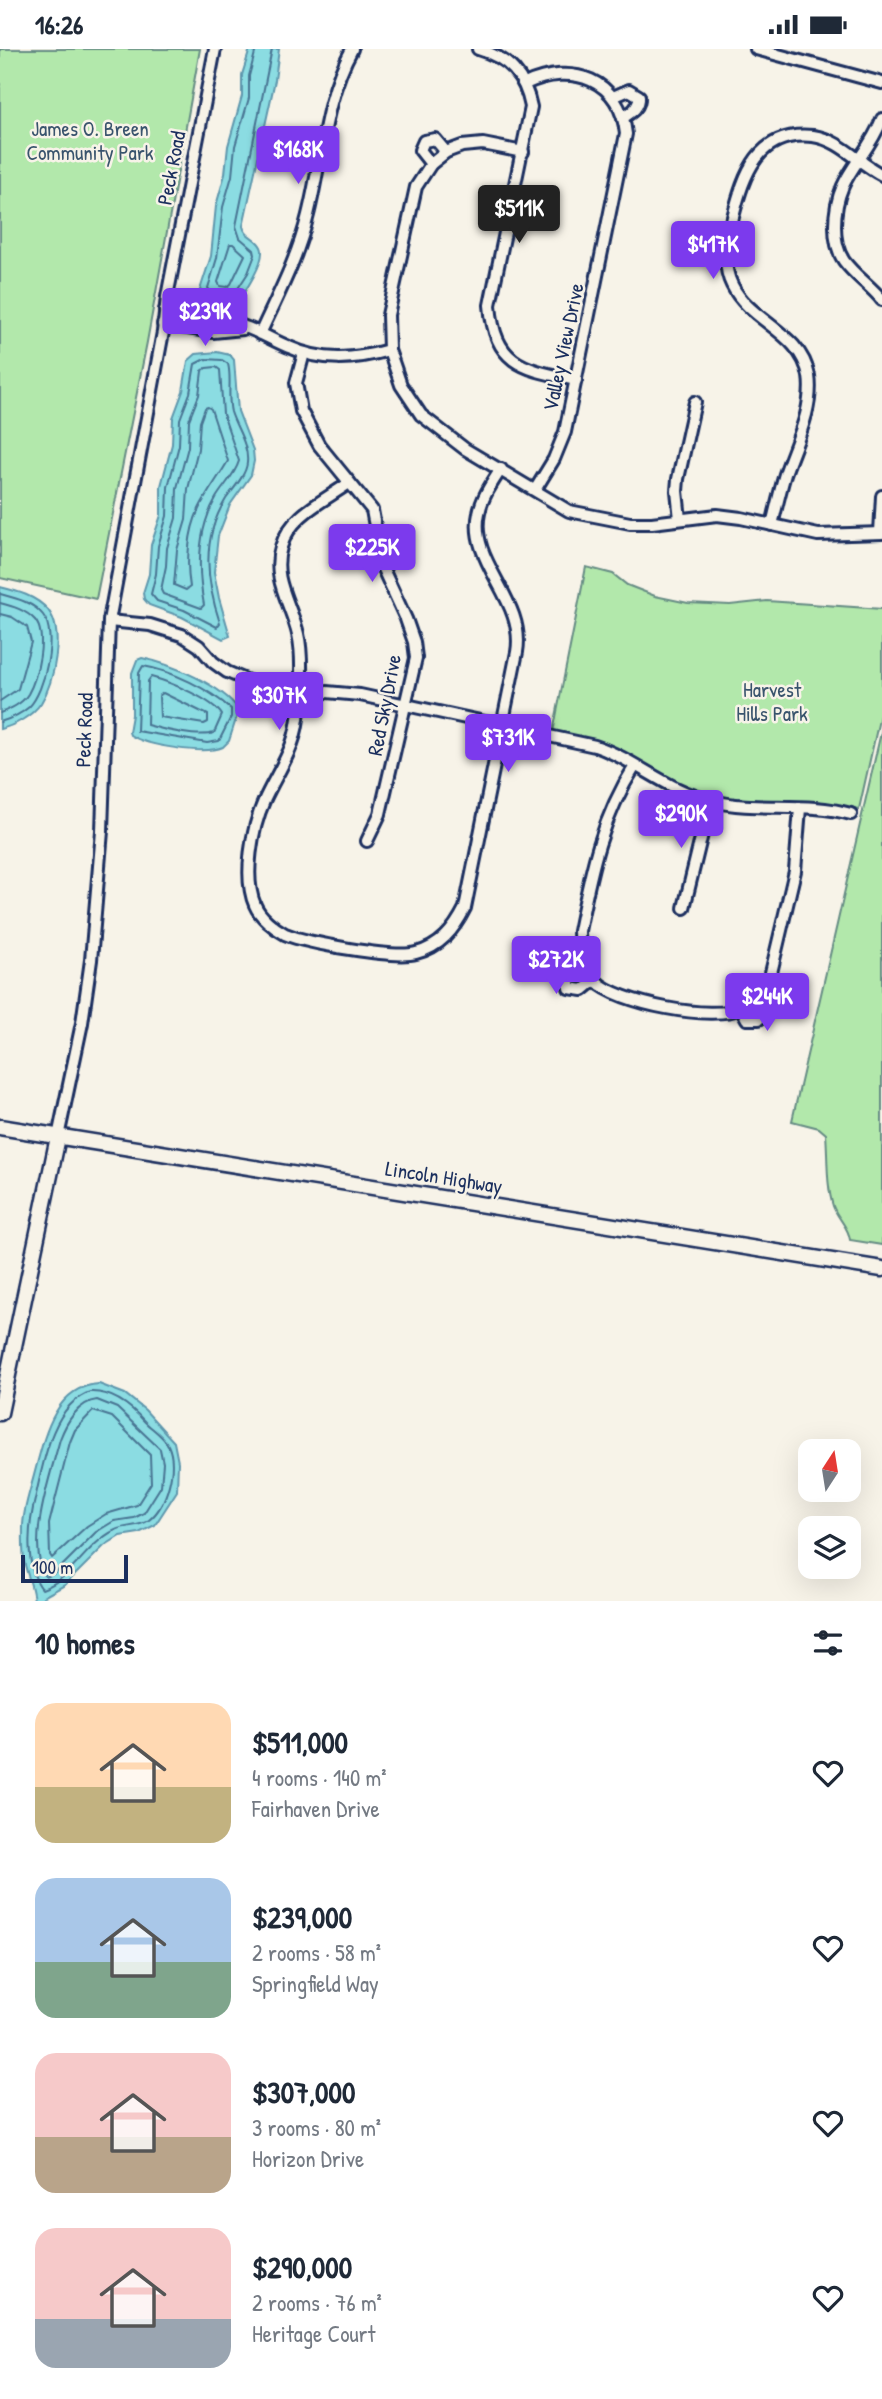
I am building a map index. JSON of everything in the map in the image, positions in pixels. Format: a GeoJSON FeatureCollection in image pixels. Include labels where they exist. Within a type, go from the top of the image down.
{"type":"FeatureCollection","features":[{"type":"Feature","properties":{"kind":"main road","name":"Lincoln Highway"},"geometry":{"type":"LineString","coordinates":[[0,1127],[882,1269]]}},
{"type":"Feature","properties":{"kind":"main road","name":"Peck Road"},"geometry":{"type":"LineString","coordinates":[[0,1413],[58,1137]]}},
{"type":"Feature","properties":{"kind":"street","name":"Peck Road"},"geometry":{"type":"LineString","coordinates":[[58,1137],[82,1023],[91,960],[102,831],[109,621],[215,49]]}},
{"type":"Feature","properties":{"kind":"street"},"geometry":{"type":"LineString","coordinates":[[260,334],[295,259],[308,215],[332,100],[342,68],[352,49]]}},
{"type":"Feature","properties":{"kind":"street"},"geometry":{"type":"LineString","coordinates":[[478,49],[505,61],[525,84],[531,107],[490,305],[492,326],[497,341],[517,363],[532,371],[576,380]]}},
{"type":"Feature","properties":{"kind":"street"},"geometry":{"type":"LineString","coordinates":[[756,49],[882,83]]}},
{"type":"Feature","properties":{"kind":"street","name":"Valley View Drive"},"geometry":{"type":"LineString","coordinates":[[525,84],[555,73],[572,74],[600,85],[613,97],[624,117],[626,134],[576,380],[560,445],[535,490]]}},
{"type":"Feature","properties":{"kind":"street"},"geometry":{"type":"LineString","coordinates":[[613,97],[629,90],[639,96],[640,101],[635,110],[624,117]]}},
{"type":"Feature","properties":{"kind":"street"},"geometry":{"type":"LineString","coordinates":[[882,119],[837,198],[835,215],[836,243],[845,262],[882,300]]}},
{"type":"Feature","properties":{"kind":"street"},"geometry":{"type":"LineString","coordinates":[[772,525],[784,479],[801,432],[809,396],[809,380],[802,356],[794,345],[741,298],[732,284],[726,265],[729,237],[745,175],[754,160],[771,146],[791,137],[814,137],[838,145],[868,168],[882,175]]}},
{"type":"Feature","properties":{"kind":"street"},"geometry":{"type":"LineString","coordinates":[[431,164],[420,150],[424,141],[435,139],[446,152]]}},
{"type":"Feature","properties":{"kind":"street"},"geometry":{"type":"LineString","coordinates":[[523,152],[482,144],[462,146],[446,152],[431,164],[413,194],[388,315],[388,350],[401,385],[421,415],[465,449],[569,510],[613,520],[641,523],[724,515],[818,535],[881,533],[882,496]]}},
{"type":"Feature","properties":{"kind":"street"},"geometry":{"type":"LineString","coordinates":[[165,310],[248,328],[303,353],[339,360],[388,350]]}},
{"type":"Feature","properties":{"kind":"street"},"geometry":{"type":"LineString","coordinates":[[163,324],[213,333],[248,328]]}},
{"type":"Feature","properties":{"kind":"street","name":"Red Sky Drive"},"geometry":{"type":"LineString","coordinates":[[303,353],[296,383],[301,411],[319,445],[372,510],[383,569],[407,619],[414,642],[416,658],[380,814],[367,841]]}},
{"type":"Feature","properties":{"kind":"street"},"geometry":{"type":"LineString","coordinates":[[680,519],[677,491],[695,402]]}},
{"type":"Feature","properties":{"kind":"street"},"geometry":{"type":"LineString","coordinates":[[349,483],[296,520],[280,548],[280,583],[298,632],[300,648],[299,708],[288,756],[269,789],[257,821],[248,873],[255,906],[271,924],[294,937],[408,955],[433,947],[445,938],[456,925],[464,908],[517,652],[519,632],[507,599],[481,548],[477,530],[481,504],[501,469]]}},
{"type":"Feature","properties":{"kind":"street"},"geometry":{"type":"LineString","coordinates":[[109,621],[166,628],[182,635],[199,646],[213,662],[243,680],[263,685],[360,695],[595,746],[672,788],[710,801],[743,806],[832,809],[851,814]]}},
{"type":"Feature","properties":{"kind":"street"},"geometry":{"type":"LineString","coordinates":[[635,766],[612,804],[601,834],[579,931],[579,945],[585,965],[594,980],[624,999],[718,1014],[741,1008],[761,992],[770,977],[795,871],[800,808]]}},
{"type":"Feature","properties":{"kind":"street"},"geometry":{"type":"LineString","coordinates":[[684,908],[710,801]]}},
{"type":"Feature","properties":{"kind":"street"},"geometry":{"type":"LineString","coordinates":[[585,965],[573,972],[568,979],[569,988],[583,990],[594,980]]}},
{"type":"Feature","properties":{"kind":"street"},"geometry":{"type":"LineString","coordinates":[[741,1008],[747,1019],[759,1019],[762,1008],[754,997]]}},
{"type":"Feature","properties":{"kind":"green space","name":"James O. Breen Community Park"},"geometry":{"type":"Polygon","coordinates":[[[0,49],[200,49],[147,342],[96,599],[0,578],[0,49]]]}},
{"type":"Feature","properties":{"kind":"green space","name":"Harvest Hills Park"},"geometry":{"type":"Polygon","coordinates":[[[586,567],[613,574],[627,585],[655,596],[688,603],[730,605],[767,601],[882,609],[882,706],[859,809],[832,804],[725,798],[682,786],[597,740],[553,732],[586,567]]]}},
{"type":"Feature","properties":{"kind":"green space"},"geometry":{"type":"Polygon","coordinates":[[[882,728],[882,1245],[850,1240],[831,1198],[826,1134],[819,1128],[792,1121],[882,728]]]}},
{"type":"Feature","properties":{"kind":"water"},"geometry":{"type":"Polygon","coordinates":[[[250,49],[279,49],[275,80],[243,226],[246,233],[259,244],[262,253],[254,277],[235,303],[217,302],[201,295],[200,290],[211,256],[216,206],[225,174],[228,146],[242,96],[242,75],[250,49]]]}},
{"type":"Feature","properties":{"kind":"water"},"geometry":{"type":"Polygon","coordinates":[[[217,352],[230,355],[234,360],[238,411],[253,450],[254,461],[251,475],[230,505],[218,536],[214,572],[230,636],[223,639],[182,617],[149,605],[143,593],[149,574],[151,545],[161,515],[161,486],[172,444],[173,418],[183,391],[188,361],[196,354],[217,352]]]}},
{"type":"Feature","properties":{"kind":"water"},"geometry":{"type":"Polygon","coordinates":[[[0,587],[26,595],[43,605],[53,619],[57,643],[50,683],[41,703],[22,720],[0,729],[0,587]]]}},
{"type":"Feature","properties":{"kind":"water"},"geometry":{"type":"Polygon","coordinates":[[[142,658],[195,677],[231,701],[239,710],[229,741],[223,747],[203,750],[176,748],[149,743],[130,735],[132,673],[137,660],[142,658]]]}},
{"type":"Feature","properties":{"kind":"water"},"geometry":{"type":"Polygon","coordinates":[[[99,1384],[125,1394],[145,1410],[174,1442],[178,1462],[177,1491],[155,1525],[139,1533],[120,1536],[104,1546],[65,1585],[43,1597],[42,1601],[34,1601],[24,1560],[23,1521],[41,1449],[60,1405],[83,1387],[99,1384]]]}}]}
